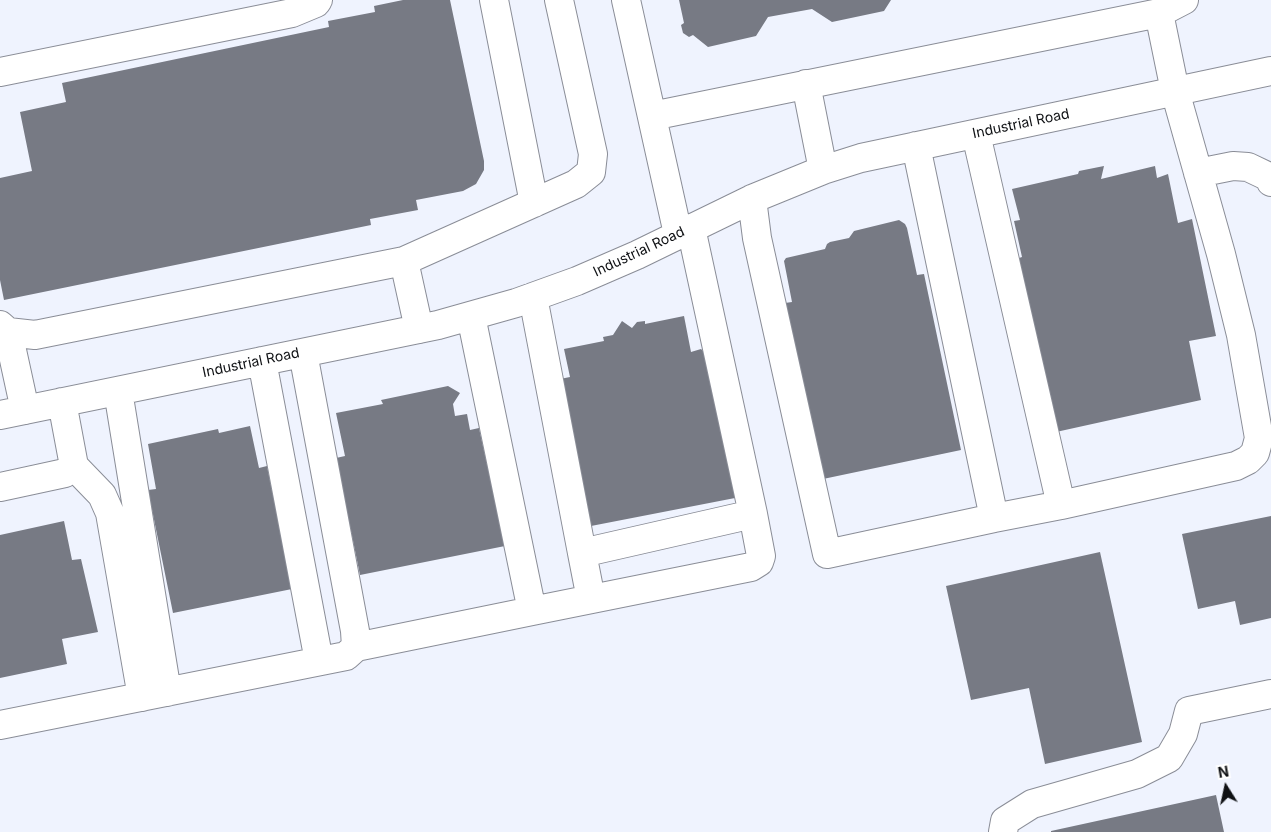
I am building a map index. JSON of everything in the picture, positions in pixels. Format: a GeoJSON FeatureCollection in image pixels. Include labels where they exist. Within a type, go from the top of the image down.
{"type":"FeatureCollection","features":[{"type":"Feature","properties":{"kind":"street"},"geometry":{"type":"LineString","coordinates":[[0,72],[292,13],[316,3],[318,0]]}},
{"type":"Feature","properties":{"kind":"street"},"geometry":{"type":"LineString","coordinates":[[494,0],[534,203]]}},
{"type":"Feature","properties":{"kind":"street"},"geometry":{"type":"LineString","coordinates":[[12,412],[4,329],[35,335],[404,261],[576,184],[591,172],[593,154],[560,0]]}},
{"type":"Feature","properties":{"kind":"street"},"geometry":{"type":"LineString","coordinates":[[0,725],[346,656],[356,647],[751,567],[759,562],[761,556],[753,514],[684,231],[652,116],[626,0]]}},
{"type":"Feature","properties":{"kind":"street"},"geometry":{"type":"LineString","coordinates":[[652,116],[806,84],[1184,0]]}},
{"type":"Feature","properties":{"kind":"street"},"geometry":{"type":"LineString","coordinates":[[752,199],[759,247],[826,554],[994,518],[1061,506],[1236,466],[1248,460],[1255,453],[1259,438],[1242,335],[1175,91],[1149,9]]}},
{"type":"Feature","properties":{"kind":"street","name":"Industrial Road"},"geometry":{"type":"LineString","coordinates":[[12,412],[419,329],[471,316],[577,281],[637,255],[752,199],[823,170],[861,158],[1271,71]]}},
{"type":"Feature","properties":{"kind":"street"},"geometry":{"type":"LineString","coordinates":[[806,84],[823,170]]}},
{"type":"Feature","properties":{"kind":"street"},"geometry":{"type":"LineString","coordinates":[[976,134],[1061,506]]}},
{"type":"Feature","properties":{"kind":"street"},"geometry":{"type":"LineString","coordinates":[[916,146],[994,518]]}},
{"type":"Feature","properties":{"kind":"street"},"geometry":{"type":"LineString","coordinates":[[1198,174],[1233,166],[1248,167],[1269,177],[1271,182]]}},
{"type":"Feature","properties":{"kind":"street"},"geometry":{"type":"LineString","coordinates":[[404,261],[419,329]]}},
{"type":"Feature","properties":{"kind":"street"},"geometry":{"type":"LineString","coordinates":[[533,297],[591,599]]}},
{"type":"Feature","properties":{"kind":"street"},"geometry":{"type":"LineString","coordinates":[[471,316],[532,611]]}},
{"type":"Feature","properties":{"kind":"street"},"geometry":{"type":"LineString","coordinates":[[303,352],[354,621],[356,647]]}},
{"type":"Feature","properties":{"kind":"street"},"geometry":{"type":"LineString","coordinates":[[262,361],[319,661]]}},
{"type":"Feature","properties":{"kind":"street"},"geometry":{"type":"LineString","coordinates":[[118,391],[155,694]]}},
{"type":"Feature","properties":{"kind":"street"},"geometry":{"type":"LineString","coordinates":[[62,402],[74,466],[102,495],[110,513],[155,694]]}},
{"type":"Feature","properties":{"kind":"street"},"geometry":{"type":"LineString","coordinates":[[0,487],[65,473],[74,466]]}},
{"type":"Feature","properties":{"kind":"street"},"geometry":{"type":"LineString","coordinates":[[582,553],[753,514]]}},
{"type":"Feature","properties":{"kind":"street"},"geometry":{"type":"LineString","coordinates":[[1002,832],[1005,821],[1032,804],[1138,774],[1169,758],[1183,734],[1189,711],[1271,694]]}},
{"type":"Feature","properties":{"kind":"building"},"geometry":{"type":"Polygon","coordinates":[[[403,0],[450,0],[484,161],[484,170],[476,184],[463,191],[416,200],[418,210],[370,219],[371,225],[4,300],[0,280],[0,178],[32,171],[20,112],[66,102],[62,83],[329,27],[328,21],[375,12],[374,6],[403,0]]]}},
{"type":"Feature","properties":{"kind":"building"},"geometry":{"type":"Polygon","coordinates":[[[679,0],[891,0],[884,11],[832,22],[812,9],[768,17],[756,36],[708,47],[693,35],[689,37],[683,33],[681,25],[684,23],[679,0]]]}},
{"type":"Feature","properties":{"kind":"building"},"geometry":{"type":"Polygon","coordinates":[[[1104,166],[1101,179],[1155,166],[1157,178],[1168,174],[1178,223],[1192,219],[1216,336],[1189,341],[1201,400],[1056,432],[1016,259],[1022,257],[1014,221],[1020,220],[1012,189],[1104,166]]]}},
{"type":"Feature","properties":{"kind":"building"},"geometry":{"type":"Polygon","coordinates":[[[899,220],[907,228],[917,275],[924,274],[961,450],[823,479],[785,303],[792,302],[784,261],[786,258],[825,249],[830,242],[849,238],[854,231],[899,220]]]}},
{"type":"Feature","properties":{"kind":"building"},"geometry":{"type":"Polygon","coordinates":[[[684,316],[691,352],[701,349],[705,353],[735,498],[591,526],[560,379],[570,377],[564,349],[604,341],[603,337],[613,335],[622,321],[632,328],[637,322],[645,321],[645,324],[684,316]]]}},
{"type":"Feature","properties":{"kind":"building"},"geometry":{"type":"Polygon","coordinates":[[[448,386],[460,393],[453,404],[455,416],[467,414],[470,430],[479,428],[505,546],[360,575],[336,458],[345,456],[336,413],[383,404],[381,400],[448,386]]]}},
{"type":"Feature","properties":{"kind":"building"},"geometry":{"type":"Polygon","coordinates":[[[250,426],[259,468],[267,466],[292,589],[173,613],[148,490],[156,489],[148,444],[218,429],[219,433],[250,426]]]}},
{"type":"Feature","properties":{"kind":"building"},"geometry":{"type":"Polygon","coordinates":[[[1271,516],[1271,618],[1240,625],[1235,601],[1198,609],[1182,534],[1271,516]]]}},
{"type":"Feature","properties":{"kind":"building"},"geometry":{"type":"Polygon","coordinates":[[[64,521],[72,560],[81,559],[98,632],[62,639],[67,664],[0,678],[0,535],[64,521]]]}},
{"type":"Feature","properties":{"kind":"building"},"geometry":{"type":"Polygon","coordinates":[[[1100,552],[1142,742],[1045,764],[1029,688],[971,700],[946,586],[1100,552]]]}},
{"type":"Feature","properties":{"kind":"building"},"geometry":{"type":"Polygon","coordinates":[[[1216,795],[1224,832],[1051,832],[1051,831],[1216,795]]]}}]}
